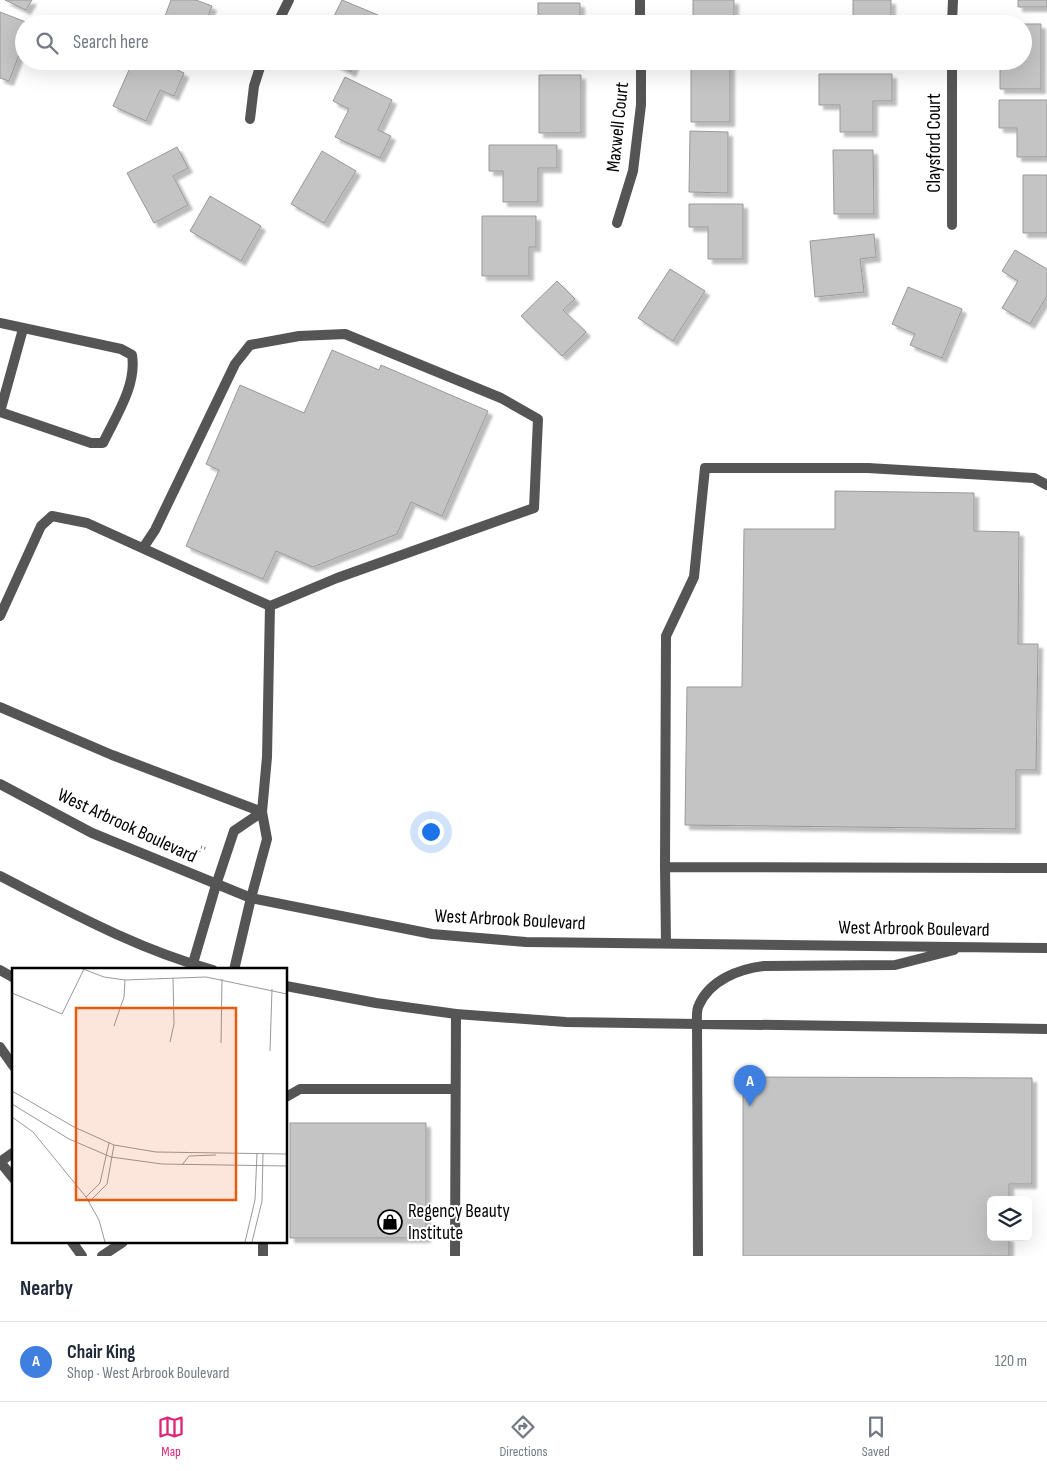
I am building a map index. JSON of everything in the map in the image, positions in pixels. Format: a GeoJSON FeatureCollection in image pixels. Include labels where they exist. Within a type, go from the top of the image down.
{"type":"FeatureCollection","features":[{"type":"Feature","properties":{"kind":"street"},"geometry":{"type":"LineString","coordinates":[[282,15],[289,0]]}},
{"type":"Feature","properties":{"kind":"street"},"geometry":{"type":"LineString","coordinates":[[640,0],[640,15]]}},
{"type":"Feature","properties":{"kind":"street"},"geometry":{"type":"LineString","coordinates":[[952,15],[953,0]]}},
{"type":"Feature","properties":{"kind":"street"},"geometry":{"type":"LineString","coordinates":[[250,118],[254,86],[259,70]]}},
{"type":"Feature","properties":{"kind":"street","name":"Maxwell Court"},"geometry":{"type":"LineString","coordinates":[[617,224],[633,171],[641,105],[641,70]]}},
{"type":"Feature","properties":{"kind":"street","name":"Claysford Court"},"geometry":{"type":"LineString","coordinates":[[952,70],[952,225]]}},
{"type":"Feature","properties":{"kind":"street"},"geometry":{"type":"LineString","coordinates":[[0,323],[121,349],[132,355],[134,366],[129,388],[103,442],[91,442],[0,412],[23,329]]}},
{"type":"Feature","properties":{"kind":"street"},"geometry":{"type":"LineString","coordinates":[[0,616],[41,526],[52,516],[87,523],[270,606],[337,578],[534,508],[538,419],[501,398],[345,334],[299,336],[250,345],[235,364],[155,530],[143,548]]}},
{"type":"Feature","properties":{"kind":"street"},"geometry":{"type":"LineString","coordinates":[[666,943],[666,636],[694,577],[705,468],[868,468],[1034,478],[1047,485]]}},
{"type":"Feature","properties":{"kind":"street"},"geometry":{"type":"LineString","coordinates":[[234,968],[267,840],[262,812],[267,757],[270,606]]}},
{"type":"Feature","properties":{"kind":"street"},"geometry":{"type":"LineString","coordinates":[[0,707],[112,755],[262,812]]}},
{"type":"Feature","properties":{"kind":"street","name":"West Arbrook Boulevard"},"geometry":{"type":"LineString","coordinates":[[0,784],[92,833],[251,898],[432,934],[526,942],[1047,948]]}},
{"type":"Feature","properties":{"kind":"street"},"geometry":{"type":"LineString","coordinates":[[0,876],[130,942],[192,967],[234,831],[262,812]]}},
{"type":"Feature","properties":{"kind":"street"},"geometry":{"type":"LineString","coordinates":[[665,867],[1047,868]]}},
{"type":"Feature","properties":{"kind":"street"},"geometry":{"type":"LineString","coordinates":[[698,1256],[697,1024],[698,1006],[707,992],[723,979],[742,968],[764,966],[895,965],[967,947]]}},
{"type":"Feature","properties":{"kind":"street"},"geometry":{"type":"LineString","coordinates":[[0,970],[12,977]]}},
{"type":"Feature","properties":{"kind":"street"},"geometry":{"type":"LineString","coordinates":[[288,986],[376,1004],[456,1014],[566,1022],[1047,1029]]}},
{"type":"Feature","properties":{"kind":"street"},"geometry":{"type":"LineString","coordinates":[[455,1256],[456,1014]]}},
{"type":"Feature","properties":{"kind":"street"},"geometry":{"type":"LineString","coordinates":[[0,1047],[12,1063]]}},
{"type":"Feature","properties":{"kind":"street"},"geometry":{"type":"LineString","coordinates":[[288,1096],[300,1089],[455,1089]]}},
{"type":"Feature","properties":{"kind":"street"},"geometry":{"type":"LineString","coordinates":[[12,1153],[0,1162],[12,1177]]}},
{"type":"Feature","properties":{"kind":"street"},"geometry":{"type":"LineString","coordinates":[[73,1244],[82,1256]]}},
{"type":"Feature","properties":{"kind":"street"},"geometry":{"type":"LineString","coordinates":[[102,1256],[120,1244]]}},
{"type":"Feature","properties":{"kind":"path"},"geometry":{"type":"LineString","coordinates":[[200,850],[207,849]]}},
{"type":"Feature","properties":{"kind":"building"},"geometry":{"type":"Polygon","coordinates":[[[5,0],[32,0],[26,10],[5,0]]]}},
{"type":"Feature","properties":{"kind":"building"},"geometry":{"type":"Polygon","coordinates":[[[171,0],[196,0],[212,6],[208,15],[165,15],[171,0]]]}},
{"type":"Feature","properties":{"kind":"building"},"geometry":{"type":"Polygon","coordinates":[[[342,0],[378,15],[334,15],[342,0]]]}},
{"type":"Feature","properties":{"kind":"building"},"geometry":{"type":"Polygon","coordinates":[[[693,0],[734,0],[734,15],[693,15],[693,0]]]}},
{"type":"Feature","properties":{"kind":"building"},"geometry":{"type":"Polygon","coordinates":[[[853,0],[891,0],[891,15],[853,15],[853,0]]]}},
{"type":"Feature","properties":{"kind":"building"},"geometry":{"type":"Polygon","coordinates":[[[1018,0],[1047,0],[1047,7],[1018,7],[1018,0]]]}},
{"type":"Feature","properties":{"kind":"building"},"geometry":{"type":"Polygon","coordinates":[[[538,3],[580,3],[580,15],[538,15],[538,3]]]}},
{"type":"Feature","properties":{"kind":"building"},"geometry":{"type":"Polygon","coordinates":[[[0,12],[15,18],[15,65],[9,81],[0,78],[0,12]]]}},
{"type":"Feature","properties":{"kind":"building"},"geometry":{"type":"Polygon","coordinates":[[[1032,24],[1041,24],[1041,89],[1000,89],[1000,70],[1032,70],[1032,24]]]}},
{"type":"Feature","properties":{"kind":"building"},"geometry":{"type":"Polygon","coordinates":[[[129,70],[178,70],[184,73],[174,96],[160,90],[146,121],[113,106],[129,70]]]}},
{"type":"Feature","properties":{"kind":"building"},"geometry":{"type":"Polygon","coordinates":[[[691,70],[730,70],[730,122],[691,122],[691,70]]]}},
{"type":"Feature","properties":{"kind":"building"},"geometry":{"type":"Polygon","coordinates":[[[819,74],[892,74],[892,101],[873,101],[873,132],[840,132],[840,105],[819,105],[819,74]]]}},
{"type":"Feature","properties":{"kind":"building"},"geometry":{"type":"Polygon","coordinates":[[[539,75],[581,75],[581,133],[539,133],[539,75]]]}},
{"type":"Feature","properties":{"kind":"building"},"geometry":{"type":"Polygon","coordinates":[[[345,77],[392,100],[378,130],[391,136],[380,158],[335,137],[349,109],[333,101],[345,77]]]}},
{"type":"Feature","properties":{"kind":"building"},"geometry":{"type":"Polygon","coordinates":[[[999,100],[1047,100],[1047,157],[1017,157],[1017,128],[999,128],[999,100]]]}},
{"type":"Feature","properties":{"kind":"building"},"geometry":{"type":"Polygon","coordinates":[[[690,131],[728,132],[728,193],[689,192],[690,131]]]}},
{"type":"Feature","properties":{"kind":"building"},"geometry":{"type":"Polygon","coordinates":[[[489,145],[557,145],[557,168],[538,168],[538,202],[503,202],[503,171],[489,171],[489,145]]]}},
{"type":"Feature","properties":{"kind":"building"},"geometry":{"type":"Polygon","coordinates":[[[177,147],[188,168],[173,176],[188,205],[154,223],[127,173],[177,147]]]}},
{"type":"Feature","properties":{"kind":"building"},"geometry":{"type":"Polygon","coordinates":[[[833,150],[873,150],[874,214],[834,214],[833,150]]]}},
{"type":"Feature","properties":{"kind":"building"},"geometry":{"type":"Polygon","coordinates":[[[322,151],[356,171],[324,223],[291,204],[322,151]]]}},
{"type":"Feature","properties":{"kind":"building"},"geometry":{"type":"Polygon","coordinates":[[[1023,175],[1047,175],[1047,233],[1023,233],[1023,175]]]}},
{"type":"Feature","properties":{"kind":"building"},"geometry":{"type":"Polygon","coordinates":[[[210,196],[261,226],[241,261],[190,231],[210,196]]]}},
{"type":"Feature","properties":{"kind":"building"},"geometry":{"type":"Polygon","coordinates":[[[689,204],[743,204],[743,259],[708,259],[708,227],[689,227],[689,204]]]}},
{"type":"Feature","properties":{"kind":"building"},"geometry":{"type":"Polygon","coordinates":[[[482,216],[536,216],[536,247],[529,247],[529,276],[482,276],[482,216]]]}},
{"type":"Feature","properties":{"kind":"building"},"geometry":{"type":"Polygon","coordinates":[[[874,234],[876,257],[860,259],[864,292],[815,297],[810,241],[874,234]]]}},
{"type":"Feature","properties":{"kind":"building"},"geometry":{"type":"Polygon","coordinates":[[[1015,250],[1047,269],[1047,296],[1030,324],[1002,308],[1018,281],[1002,271],[1015,250]]]}},
{"type":"Feature","properties":{"kind":"building"},"geometry":{"type":"Polygon","coordinates":[[[670,269],[705,291],[673,341],[638,318],[670,269]]]}},
{"type":"Feature","properties":{"kind":"building"},"geometry":{"type":"Polygon","coordinates":[[[557,281],[575,299],[563,310],[586,332],[562,356],[521,316],[557,281]]]}},
{"type":"Feature","properties":{"kind":"building"},"geometry":{"type":"Polygon","coordinates":[[[908,287],[962,309],[942,358],[910,345],[915,334],[892,324],[908,287]]]}},
{"type":"Feature","properties":{"kind":"building"},"geometry":{"type":"Polygon","coordinates":[[[332,350],[379,370],[381,365],[488,411],[442,516],[411,502],[397,534],[313,567],[276,551],[263,579],[186,546],[219,470],[206,464],[240,385],[304,413],[332,350]]]}},
{"type":"Feature","properties":{"kind":"building"},"geometry":{"type":"Polygon","coordinates":[[[835,491],[974,493],[974,531],[1019,532],[1018,644],[1038,644],[1036,770],[1016,770],[1016,829],[685,825],[687,687],[742,687],[744,529],[835,529],[835,491]]]}},
{"type":"Feature","properties":{"kind":"building"},"geometry":{"type":"Polygon","coordinates":[[[743,1077],[1032,1078],[1032,1184],[1009,1184],[1009,1196],[987,1196],[987,1241],[1009,1241],[1009,1256],[743,1256],[743,1077]]]}},
{"type":"Feature","properties":{"kind":"building"},"geometry":{"type":"Polygon","coordinates":[[[290,1123],[426,1123],[426,1238],[290,1238],[290,1123]]]}},
{"type":"Feature","properties":{"kind":"place","name":"Chair King"},"geometry":{"type":"Point","coordinates":[750,1106]}},
{"type":"Feature","properties":{"kind":"place","name":"Regency Beauty Institute"},"geometry":{"type":"Point","coordinates":[390,1222]}}]}
